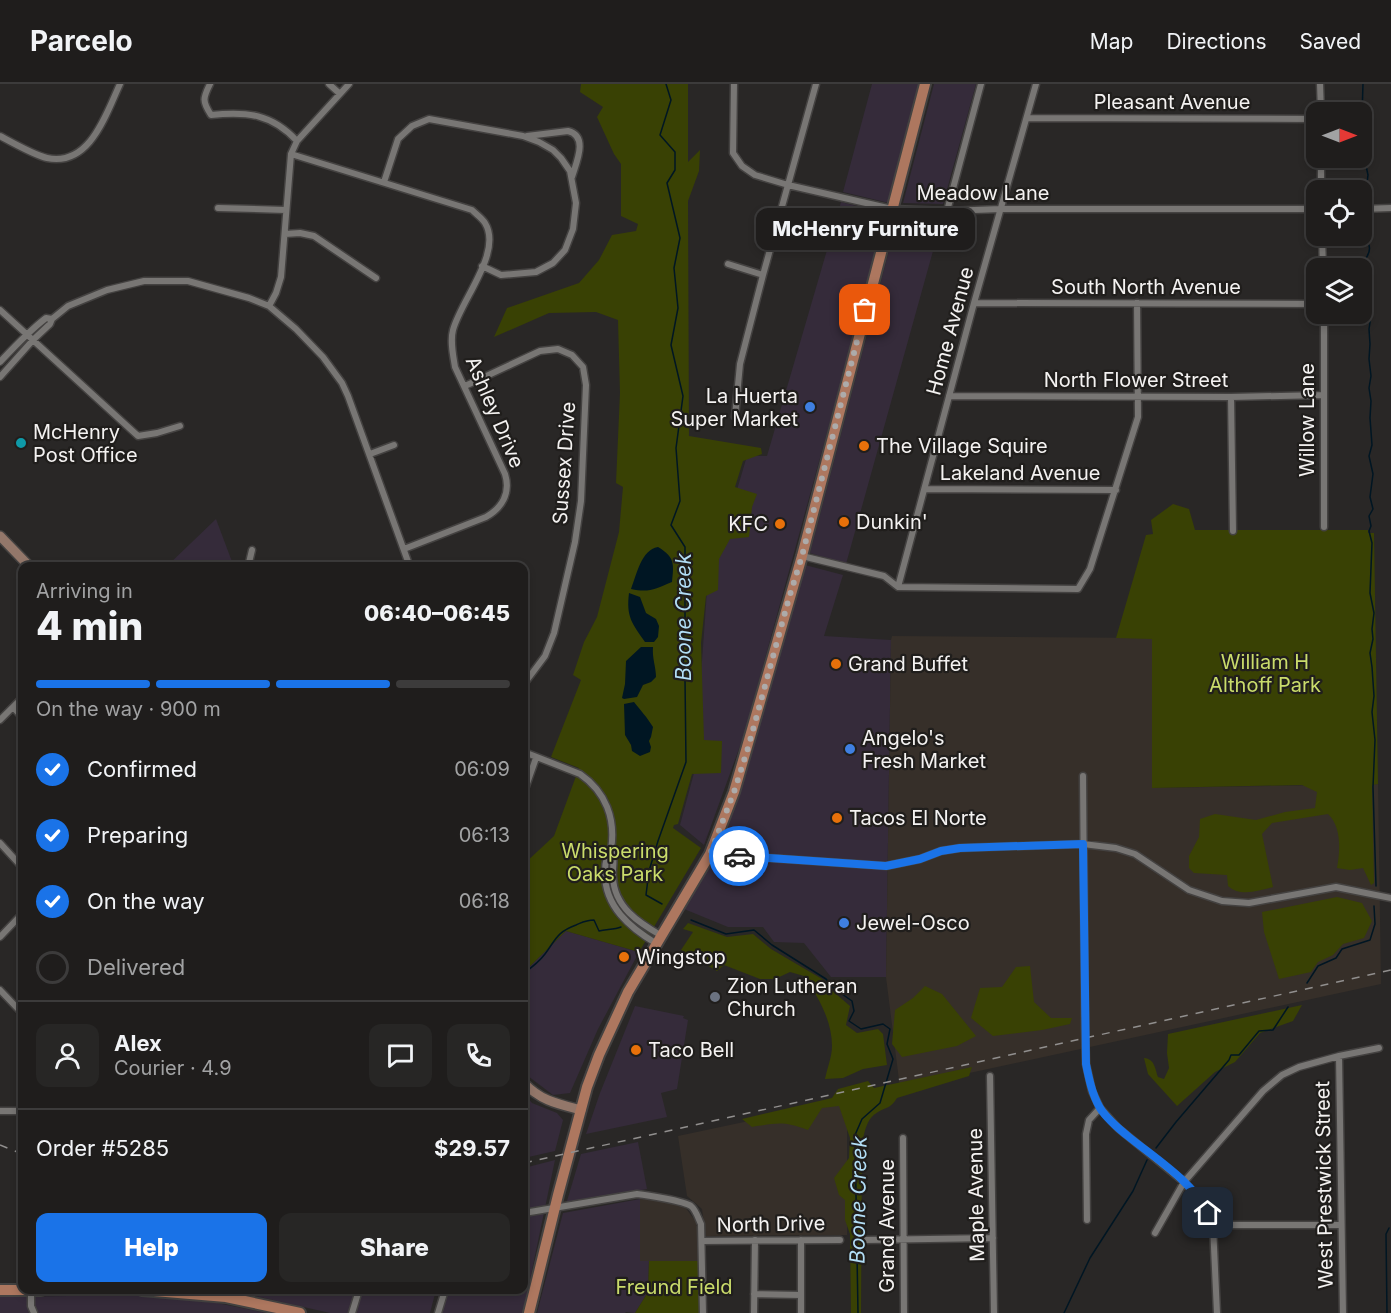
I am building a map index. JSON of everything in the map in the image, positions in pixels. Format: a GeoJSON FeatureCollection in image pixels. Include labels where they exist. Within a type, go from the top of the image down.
{"type":"FeatureCollection","features":[{"type":"Feature","properties":{"kind":"main road"},"geometry":{"type":"LineString","coordinates":[[529,1313],[589,1081],[628,992],[710,854],[736,785],[802,556],[925,84]]}},
{"type":"Feature","properties":{"kind":"main road"},"geometry":{"type":"LineString","coordinates":[[0,1290],[18,1290]]}},
{"type":"Feature","properties":{"kind":"main road"},"geometry":{"type":"LineString","coordinates":[[190,1294],[226,1297],[300,1313]]}},
{"type":"Feature","properties":{"kind":"street"},"geometry":{"type":"LineString","coordinates":[[0,136],[45,158],[69,157],[82,150],[94,138],[120,84]]}},
{"type":"Feature","properties":{"kind":"street"},"geometry":{"type":"LineString","coordinates":[[210,84],[204,97],[205,106],[211,115],[250,114],[268,119],[287,130],[297,141]]}},
{"type":"Feature","properties":{"kind":"street"},"geometry":{"type":"LineString","coordinates":[[329,84],[340,94]]}},
{"type":"Feature","properties":{"kind":"street"},"geometry":{"type":"LineString","coordinates":[[269,306],[281,277],[291,154],[297,141],[349,84]]}},
{"type":"Feature","properties":{"kind":"street","name":"Meadow Lane"},"geometry":{"type":"LineString","coordinates":[[734,84],[733,153],[742,166],[755,175],[788,185],[892,209],[947,212],[1001,209],[1306,209]]}},
{"type":"Feature","properties":{"kind":"street"},"geometry":{"type":"LineString","coordinates":[[735,417],[740,364],[816,84]]}},
{"type":"Feature","properties":{"kind":"street"},"geometry":{"type":"LineString","coordinates":[[947,212],[981,84]]}},
{"type":"Feature","properties":{"kind":"street","name":"Home Avenue"},"geometry":{"type":"LineString","coordinates":[[898,587],[974,303],[1036,84]]}},
{"type":"Feature","properties":{"kind":"street"},"geometry":{"type":"LineString","coordinates":[[1320,84],[1321,102]]}},
{"type":"Feature","properties":{"kind":"street","name":"Pleasant Avenue"},"geometry":{"type":"LineString","coordinates":[[1027,118],[1306,118]]}},
{"type":"Feature","properties":{"kind":"street"},"geometry":{"type":"LineString","coordinates":[[384,182],[398,139],[412,126],[429,119],[524,136],[552,150],[567,166],[572,178],[576,203],[573,229],[565,250],[553,263],[536,272],[501,275],[482,266]]}},
{"type":"Feature","properties":{"kind":"street"},"geometry":{"type":"LineString","coordinates":[[524,136],[574,132],[580,144],[572,178]]}},
{"type":"Feature","properties":{"kind":"street","name":"Ashley Drive"},"geometry":{"type":"LineString","coordinates":[[291,154],[472,210],[485,222],[490,239],[488,255],[453,330],[452,350],[455,366],[506,474],[506,496],[498,508],[486,517],[404,549]]}},
{"type":"Feature","properties":{"kind":"street"},"geometry":{"type":"LineString","coordinates":[[218,208],[286,210]]}},
{"type":"Feature","properties":{"kind":"street"},"geometry":{"type":"LineString","coordinates":[[1372,208],[1391,208]]}},
{"type":"Feature","properties":{"kind":"street"},"geometry":{"type":"LineString","coordinates":[[285,234],[300,233],[314,236],[376,278]]}},
{"type":"Feature","properties":{"kind":"street"},"geometry":{"type":"LineString","coordinates":[[728,264],[763,275]]}},
{"type":"Feature","properties":{"kind":"street"},"geometry":{"type":"LineString","coordinates":[[0,376],[51,324],[52,319],[68,306],[107,290],[144,281],[188,282],[249,298],[269,306],[296,329],[323,357],[342,383],[408,562]]}},
{"type":"Feature","properties":{"kind":"street","name":"South North Avenue"},"geometry":{"type":"LineString","coordinates":[[974,303],[1306,304]]}},
{"type":"Feature","properties":{"kind":"street"},"geometry":{"type":"LineString","coordinates":[[802,556],[884,576],[898,587],[1078,589],[1089,569],[1138,417],[1137,303]]}},
{"type":"Feature","properties":{"kind":"street"},"geometry":{"type":"LineString","coordinates":[[0,310],[138,436],[180,426]]}},
{"type":"Feature","properties":{"kind":"street"},"geometry":{"type":"LineString","coordinates":[[0,362],[26,334],[46,318],[52,319]]}},
{"type":"Feature","properties":{"kind":"street","name":"Willow Lane"},"geometry":{"type":"LineString","coordinates":[[1324,324],[1324,527]]}},
{"type":"Feature","properties":{"kind":"street","name":"Sussex Drive"},"geometry":{"type":"LineString","coordinates":[[465,386],[540,351],[558,349],[572,355],[583,368],[586,385],[581,501],[575,542],[554,633],[546,656],[528,679]]}},
{"type":"Feature","properties":{"kind":"street","name":"North Flower Street"},"geometry":{"type":"LineString","coordinates":[[949,396],[1231,397],[1323,394]]}},
{"type":"Feature","properties":{"kind":"street"},"geometry":{"type":"LineString","coordinates":[[1231,397],[1233,531]]}},
{"type":"Feature","properties":{"kind":"street"},"geometry":{"type":"LineString","coordinates":[[370,454],[394,445]]}},
{"type":"Feature","properties":{"kind":"street","name":"Lakeland Avenue"},"geometry":{"type":"LineString","coordinates":[[925,489],[1116,490]]}},
{"type":"Feature","properties":{"kind":"street"},"geometry":{"type":"LineString","coordinates":[[0,536],[25,562]]}},
{"type":"Feature","properties":{"kind":"street"},"geometry":{"type":"LineString","coordinates":[[249,562],[252,550]]}},
{"type":"Feature","properties":{"kind":"street"},"geometry":{"type":"LineString","coordinates":[[0,720],[18,702]]}},
{"type":"Feature","properties":{"kind":"street"},"geometry":{"type":"LineString","coordinates":[[13,707],[18,713]]}},
{"type":"Feature","properties":{"kind":"street"},"geometry":{"type":"LineString","coordinates":[[528,754],[580,774],[602,797],[613,826],[611,850],[614,854],[614,884],[620,900],[629,913],[659,940]]}},
{"type":"Feature","properties":{"kind":"street"},"geometry":{"type":"LineString","coordinates":[[528,781],[536,758]]}},
{"type":"Feature","properties":{"kind":"street"},"geometry":{"type":"LineString","coordinates":[[1083,776],[1086,1064],[1092,1091],[1100,1108],[1118,1128],[1184,1182],[1202,1202],[1214,1225],[1217,1313]]}},
{"type":"Feature","properties":{"kind":"street"},"geometry":{"type":"LineString","coordinates":[[0,843],[18,863]]}},
{"type":"Feature","properties":{"kind":"street"},"geometry":{"type":"LineString","coordinates":[[710,854],[886,866],[960,848],[1083,844],[1116,848],[1135,854],[1189,890],[1221,901],[1249,903],[1336,887],[1391,898]]}},
{"type":"Feature","properties":{"kind":"street"},"geometry":{"type":"LineString","coordinates":[[0,937],[18,918]]}},
{"type":"Feature","properties":{"kind":"street"},"geometry":{"type":"LineString","coordinates":[[0,990],[18,1009]]}},
{"type":"Feature","properties":{"kind":"street"},"geometry":{"type":"LineString","coordinates":[[1155,1233],[1184,1182],[1263,1091],[1282,1075],[1299,1067],[1379,1048]]}},
{"type":"Feature","properties":{"kind":"street","name":"West Prestwick Street"},"geometry":{"type":"LineString","coordinates":[[1339,1056],[1343,1313]]}},
{"type":"Feature","properties":{"kind":"street","name":"Maple Avenue"},"geometry":{"type":"LineString","coordinates":[[990,1076],[994,1313]]}},
{"type":"Feature","properties":{"kind":"street"},"geometry":{"type":"LineString","coordinates":[[528,1086],[546,1100],[581,1110]]}},
{"type":"Feature","properties":{"kind":"street"},"geometry":{"type":"LineString","coordinates":[[1087,1220],[1086,1134],[1089,1120],[1100,1108]]}},
{"type":"Feature","properties":{"kind":"street"},"geometry":{"type":"LineString","coordinates":[[0,1111],[18,1111]]}},
{"type":"Feature","properties":{"kind":"street","name":"Grand Avenue"},"geometry":{"type":"LineString","coordinates":[[903,1138],[904,1313]]}},
{"type":"Feature","properties":{"kind":"street"},"geometry":{"type":"LineString","coordinates":[[528,1212],[637,1194],[651,1195],[690,1206],[697,1214],[701,1224],[703,1313]]}},
{"type":"Feature","properties":{"kind":"street"},"geometry":{"type":"LineString","coordinates":[[1214,1225],[1341,1225]]}},
{"type":"Feature","properties":{"kind":"street"},"geometry":{"type":"LineString","coordinates":[[865,1240],[993,1238]]}},
{"type":"Feature","properties":{"kind":"street"},"geometry":{"type":"LineString","coordinates":[[754,1240],[754,1313]]}},
{"type":"Feature","properties":{"kind":"street"},"geometry":{"type":"LineString","coordinates":[[801,1240],[801,1313]]}},
{"type":"Feature","properties":{"kind":"street","name":"North Drive"},"geometry":{"type":"LineString","coordinates":[[702,1241],[840,1240]]}},
{"type":"Feature","properties":{"kind":"street"},"geometry":{"type":"LineString","coordinates":[[31,1294],[31,1306],[34,1313]]}},
{"type":"Feature","properties":{"kind":"street"},"geometry":{"type":"LineString","coordinates":[[352,1313],[358,1294]]}},
{"type":"Feature","properties":{"kind":"street"},"geometry":{"type":"LineString","coordinates":[[438,1313],[444,1294]]}},
{"type":"Feature","properties":{"kind":"street"},"geometry":{"type":"LineString","coordinates":[[754,1294],[801,1296]]}},
{"type":"Feature","properties":{"kind":"shaded area"},"geometry":{"type":"Polygon","coordinates":[[[872,84],[919,84],[889,203],[843,192],[872,84]]]}},
{"type":"Feature","properties":{"kind":"shaded area"},"geometry":{"type":"Polygon","coordinates":[[[934,84],[976,84],[943,204],[903,203],[934,84]]]}},
{"type":"Feature","properties":{"kind":"shaded area"},"geometry":{"type":"Polygon","coordinates":[[[841,202],[887,214],[744,735],[704,845],[680,825],[694,773],[707,591],[747,456],[767,456],[841,202]]]}},
{"type":"Feature","properties":{"kind":"shaded area"},"geometry":{"type":"Polygon","coordinates":[[[943,215],[846,564],[810,553],[898,216],[943,215]]]}},
{"type":"Feature","properties":{"kind":"shaded area"},"geometry":{"type":"Polygon","coordinates":[[[216,519],[232,562],[171,562],[216,519]]]}},
{"type":"Feature","properties":{"kind":"shaded area"},"geometry":{"type":"Polygon","coordinates":[[[805,565],[843,575],[824,636],[891,640],[886,977],[831,977],[804,943],[774,942],[763,927],[728,927],[684,909],[720,846],[805,565]]]}},
{"type":"Feature","properties":{"kind":"shaded area"},"geometry":{"type":"Polygon","coordinates":[[[892,636],[1152,638],[1152,788],[1378,784],[1381,984],[900,1088],[886,977],[892,636]]]}},
{"type":"Feature","properties":{"kind":"shaded area"},"geometry":{"type":"Polygon","coordinates":[[[566,931],[639,952],[598,1029],[570,1093],[553,1095],[528,1076],[528,968],[566,931]]]}},
{"type":"Feature","properties":{"kind":"shaded area"},"geometry":{"type":"Polygon","coordinates":[[[635,1006],[684,1016],[683,1018],[688,1020],[677,1089],[661,1093],[667,1117],[586,1134],[600,1093],[635,1006]]]}},
{"type":"Feature","properties":{"kind":"shaded area"},"geometry":{"type":"Polygon","coordinates":[[[528,1098],[532,1103],[557,1113],[563,1120],[555,1151],[528,1157],[528,1098]]]}},
{"type":"Feature","properties":{"kind":"shaded area"},"geometry":{"type":"Polygon","coordinates":[[[847,1100],[847,1235],[706,1236],[702,1209],[687,1196],[678,1136],[847,1100]]]}},
{"type":"Feature","properties":{"kind":"shaded area"},"geometry":{"type":"Polygon","coordinates":[[[638,1142],[647,1189],[573,1203],[567,1201],[581,1154],[638,1142]]]}},
{"type":"Feature","properties":{"kind":"shaded area"},"geometry":{"type":"Polygon","coordinates":[[[555,1160],[528,1289],[528,1167],[555,1160]]]}},
{"type":"Feature","properties":{"kind":"shaded area"},"geometry":{"type":"Polygon","coordinates":[[[640,1199],[640,1261],[649,1261],[648,1292],[635,1313],[537,1313],[563,1213],[640,1199]]]}},
{"type":"Feature","properties":{"kind":"shaded area"},"geometry":{"type":"Polygon","coordinates":[[[640,1199],[658,1200],[685,1207],[696,1222],[703,1261],[640,1261],[640,1199]]]}},
{"type":"Feature","properties":{"kind":"shaded area"},"geometry":{"type":"Polygon","coordinates":[[[247,1294],[435,1294],[430,1313],[330,1313],[247,1294]]]}},
{"type":"Feature","properties":{"kind":"shaded area"},"geometry":{"type":"Polygon","coordinates":[[[447,1294],[527,1294],[523,1313],[442,1313],[447,1294]]]}},
{"type":"Feature","properties":{"kind":"shaded area"},"geometry":{"type":"Polygon","coordinates":[[[137,1295],[217,1303],[267,1313],[0,1313],[0,1297],[137,1295]]]}},
{"type":"Feature","properties":{"kind":"green space","name":"Whispering Oaks Park"},"geometry":{"type":"Polygon","coordinates":[[[581,84],[688,84],[688,162],[700,150],[699,171],[688,201],[689,436],[761,448],[762,454],[743,461],[735,487],[757,494],[752,507],[749,537],[730,539],[719,559],[718,590],[706,596],[701,643],[704,740],[722,741],[721,773],[692,774],[678,824],[673,828],[701,848],[639,952],[566,931],[528,968],[528,860],[554,836],[579,768],[551,757],[581,680],[573,675],[584,642],[597,617],[619,532],[623,487],[616,483],[620,393],[618,320],[596,312],[549,313],[494,337],[507,308],[579,283],[599,260],[612,235],[636,231],[638,224],[621,216],[621,164],[597,117],[603,107],[580,92],[581,84]]]}},
{"type":"Feature","properties":{"kind":"green space","name":"William H Althoff Park"},"geometry":{"type":"Polygon","coordinates":[[[1173,504],[1189,509],[1195,530],[1368,530],[1368,533],[1374,533],[1378,784],[1372,785],[1374,883],[1371,885],[1363,868],[1350,870],[1337,868],[1338,833],[1333,819],[1328,814],[1272,823],[1262,834],[1273,887],[1249,892],[1238,891],[1228,886],[1227,875],[1194,873],[1189,868],[1189,856],[1199,837],[1200,819],[1215,814],[1256,820],[1285,812],[1315,808],[1317,792],[1302,785],[1152,788],[1152,639],[1116,638],[1146,535],[1153,534],[1151,520],[1173,504]]]}},
{"type":"Feature","properties":{"kind":"green space"},"geometry":{"type":"Polygon","coordinates":[[[1337,897],[1362,903],[1372,921],[1364,938],[1343,944],[1333,955],[1318,962],[1311,972],[1279,979],[1264,932],[1262,912],[1337,897]]]}},
{"type":"Feature","properties":{"kind":"green space"},"geometry":{"type":"Polygon","coordinates":[[[688,923],[727,937],[753,934],[771,949],[822,979],[850,1006],[846,1025],[857,1033],[878,1029],[883,1034],[887,1065],[863,1069],[843,1078],[825,1079],[832,1050],[830,1027],[819,1001],[804,976],[790,972],[775,979],[760,979],[724,965],[717,971],[681,950],[693,932],[683,929],[688,923]]]}},
{"type":"Feature","properties":{"kind":"green space"},"geometry":{"type":"Polygon","coordinates":[[[1030,966],[1034,1002],[1051,1018],[1072,1018],[1070,1024],[993,1036],[971,1018],[980,988],[1002,987],[1016,967],[1030,966]]]}},
{"type":"Feature","properties":{"kind":"green space"},"geometry":{"type":"Polygon","coordinates":[[[925,986],[942,994],[976,1036],[957,1046],[902,1057],[892,1044],[895,1010],[913,998],[925,986]]]}},
{"type":"Feature","properties":{"kind":"green space"},"geometry":{"type":"Polygon","coordinates":[[[1302,1005],[1293,1021],[1260,1033],[1235,1062],[1215,1072],[1177,1106],[1148,1074],[1144,1058],[1152,1062],[1158,1077],[1164,1079],[1169,1068],[1168,1034],[1302,1005]]]}},
{"type":"Feature","properties":{"kind":"green space"},"geometry":{"type":"Polygon","coordinates":[[[972,1067],[969,1076],[897,1098],[891,1106],[878,1112],[868,1122],[862,1143],[861,1313],[851,1313],[850,1234],[845,1220],[845,1200],[839,1195],[834,1178],[849,1158],[850,1138],[839,1106],[822,1108],[808,1130],[780,1124],[752,1127],[742,1119],[832,1098],[838,1089],[868,1081],[874,1088],[972,1067]]]}},
{"type":"Feature","properties":{"kind":"green space","name":"Freund Field"},"geometry":{"type":"Polygon","coordinates":[[[649,1261],[703,1261],[703,1313],[635,1313],[648,1292],[649,1261]]]}},
{"type":"Feature","properties":{"kind":"water"},"geometry":{"type":"Polygon","coordinates":[[[658,547],[668,554],[672,562],[672,582],[652,590],[631,589],[647,553],[658,547]]]}},
{"type":"Feature","properties":{"kind":"water"},"geometry":{"type":"Polygon","coordinates":[[[629,593],[640,597],[646,613],[656,619],[659,626],[658,637],[654,642],[645,642],[633,624],[628,608],[629,593]]]}},
{"type":"Feature","properties":{"kind":"water"},"geometry":{"type":"Polygon","coordinates":[[[641,647],[653,647],[656,677],[643,685],[637,697],[624,699],[622,698],[626,661],[641,647]]]}},
{"type":"Feature","properties":{"kind":"water"},"geometry":{"type":"Polygon","coordinates":[[[634,702],[653,727],[649,741],[650,752],[640,756],[632,751],[625,735],[624,704],[634,702]]]}},
{"type":"Feature","properties":{"kind":"waterway","name":"Boone Creek"},"geometry":{"type":"LineString","coordinates":[[662,904],[646,895],[649,871],[686,762],[685,679],[681,669],[685,656],[682,644],[685,628],[685,547],[671,525],[680,501],[676,448],[683,396],[671,345],[678,308],[674,268],[680,238],[667,183],[675,170],[675,152],[660,135],[671,100],[666,84]]}},
{"type":"Feature","properties":{"kind":"waterway"},"geometry":{"type":"LineString","coordinates":[[1363,84],[1363,152],[1367,180]]}},
{"type":"Feature","properties":{"kind":"waterway"},"geometry":{"type":"LineString","coordinates":[[1369,246],[1366,258],[1369,293],[1366,304],[1371,316],[1369,388],[1372,445],[1369,456],[1373,474],[1370,497],[1373,509],[1369,516],[1371,526],[1369,531],[1372,543],[1370,593],[1374,613],[1370,653],[1374,696],[1372,712],[1375,740],[1373,787],[1376,886]]}},
{"type":"Feature","properties":{"kind":"waterway"},"geometry":{"type":"LineString","coordinates":[[1307,983],[1318,966],[1336,958],[1342,949],[1370,940],[1375,924],[1374,906]]}},
{"type":"Feature","properties":{"kind":"waterway"},"geometry":{"type":"LineString","coordinates":[[528,970],[540,960],[565,930],[585,921],[594,920],[599,931],[621,927]]}},
{"type":"Feature","properties":{"kind":"waterway","name":"Boone Creek"},"geometry":{"type":"LineString","coordinates":[[691,920],[726,934],[754,930],[772,945],[826,979],[832,987],[852,1001],[854,1011],[849,1021],[861,1029],[883,1024],[890,1029],[887,1044],[893,1059],[880,1103],[862,1119],[855,1135],[858,1313]]}},
{"type":"Feature","properties":{"kind":"waterway"},"geometry":{"type":"LineString","coordinates":[[1156,1148],[1231,1055],[1239,1055],[1259,1031],[1273,1030],[1288,1007]]}},
{"type":"Feature","properties":{"kind":"waterway"},"geometry":{"type":"LineString","coordinates":[[1064,1313],[1090,1258],[1133,1191],[1147,1160]]}},
{"type":"Feature","properties":{"kind":"waterway"},"geometry":{"type":"LineString","coordinates":[[1387,1313],[1386,1234],[1389,1228]]}},
{"type":"Feature","properties":{"kind":"railway"},"geometry":{"type":"LineString","coordinates":[[528,1162],[1391,970]]}},
{"type":"Feature","properties":{"kind":"railway"},"geometry":{"type":"LineString","coordinates":[[0,1145],[18,1152]]}},
{"type":"Feature","properties":{"kind":"way so far"},"geometry":{"type":"LineString","coordinates":[[739,856],[710,854],[722,826],[748,748],[802,556],[865,310]]}},
{"type":"Feature","properties":{"kind":"place","name":"McHenry Furniture"},"geometry":{"type":"Point","coordinates":[865,310]}},
{"type":"Feature","properties":{"kind":"place","name":"La Huerta Super Market"},"geometry":{"type":"Point","coordinates":[810,407]}},
{"type":"Feature","properties":{"kind":"place","name":"McHenry Post Office"},"geometry":{"type":"Point","coordinates":[21,443]}},
{"type":"Feature","properties":{"kind":"place","name":"The Village Squire"},"geometry":{"type":"Point","coordinates":[864,446]}},
{"type":"Feature","properties":{"kind":"place","name":"Dunkin'"},"geometry":{"type":"Point","coordinates":[844,522]}},
{"type":"Feature","properties":{"kind":"place","name":"KFC"},"geometry":{"type":"Point","coordinates":[780,524]}},
{"type":"Feature","properties":{"kind":"place","name":"Grand Buffet"},"geometry":{"type":"Point","coordinates":[836,664]}},
{"type":"Feature","properties":{"kind":"place","name":"Angelo's Fresh Market"},"geometry":{"type":"Point","coordinates":[850,749]}},
{"type":"Feature","properties":{"kind":"place","name":"Tacos El Norte"},"geometry":{"type":"Point","coordinates":[837,818]}},
{"type":"Feature","properties":{"kind":"place","name":"Jewel-Osco"},"geometry":{"type":"Point","coordinates":[844,923]}},
{"type":"Feature","properties":{"kind":"place","name":"Wingstop"},"geometry":{"type":"Point","coordinates":[624,957]}},
{"type":"Feature","properties":{"kind":"place","name":"Zion Lutheran Church"},"geometry":{"type":"Point","coordinates":[715,997]}},
{"type":"Feature","properties":{"kind":"place","name":"Taco Bell"},"geometry":{"type":"Point","coordinates":[636,1050]}},
{"type":"Feature","properties":{"kind":"route"},"geometry":{"type":"LineString","coordinates":[[739,856],[886,866],[960,848],[1083,844],[1086,1064],[1092,1091],[1100,1108],[1118,1128],[1184,1182],[1202,1202],[1208,1213]]}}]}
